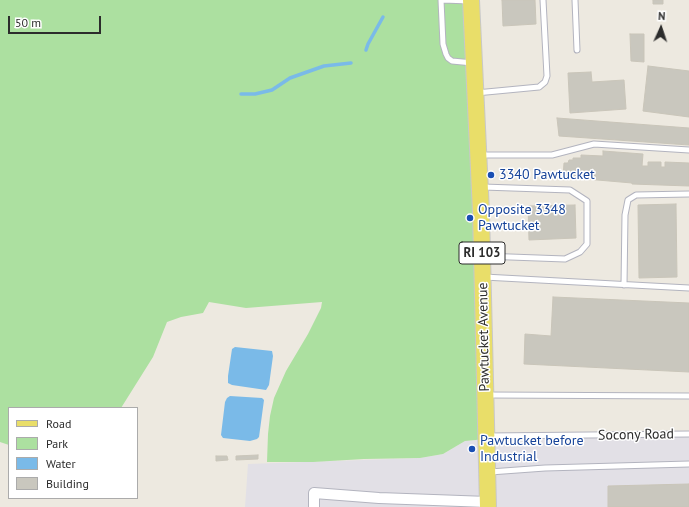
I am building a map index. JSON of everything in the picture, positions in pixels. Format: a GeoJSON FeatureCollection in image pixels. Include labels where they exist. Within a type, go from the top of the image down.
{"type":"FeatureCollection","features":[{"type":"Feature","properties":{"kind":"main road","name":"Pawtucket Avenue"},"geometry":{"type":"LineString","coordinates":[[471,0],[480,187],[488,504]]}},
{"type":"Feature","properties":{"kind":"street"},"geometry":{"type":"LineString","coordinates":[[314,507],[314,493],[488,504]]}},
{"type":"Feature","properties":{"kind":"lane"},"geometry":{"type":"LineString","coordinates":[[471,0],[442,0],[443,44],[448,58],[455,62],[474,63]]}},
{"type":"Feature","properties":{"kind":"lane"},"geometry":{"type":"LineString","coordinates":[[476,93],[539,87],[545,82],[547,76],[543,0]]}},
{"type":"Feature","properties":{"kind":"lane"},"geometry":{"type":"LineString","coordinates":[[575,0],[577,50]]}},
{"type":"Feature","properties":{"kind":"lane"},"geometry":{"type":"LineString","coordinates":[[478,155],[552,155],[594,144],[689,150]]}},
{"type":"Feature","properties":{"kind":"lane"},"geometry":{"type":"LineString","coordinates":[[480,187],[570,190],[587,201],[587,244],[580,252],[565,259],[482,256]]}},
{"type":"Feature","properties":{"kind":"lane"},"geometry":{"type":"LineString","coordinates":[[624,285],[625,215],[628,200],[636,194],[689,194]]}},
{"type":"Feature","properties":{"kind":"lane"},"geometry":{"type":"LineString","coordinates":[[483,277],[689,288]]}},
{"type":"Feature","properties":{"kind":"lane"},"geometry":{"type":"LineString","coordinates":[[485,395],[689,396]]}},
{"type":"Feature","properties":{"kind":"lane","name":"Socony Road"},"geometry":{"type":"LineString","coordinates":[[486,436],[689,434]]}},
{"type":"Feature","properties":{"kind":"lane"},"geometry":{"type":"LineString","coordinates":[[487,472],[546,468],[689,464]]}},
{"type":"Feature","properties":{"kind":"shaded area"},"geometry":{"type":"Polygon","coordinates":[[[689,433],[689,507],[245,507],[248,464],[420,458],[443,454],[465,441],[486,439],[689,433]]]}},
{"type":"Feature","properties":{"kind":"green space"},"geometry":{"type":"Polygon","coordinates":[[[0,0],[471,0],[486,439],[465,441],[443,454],[420,458],[313,462],[267,462],[268,434],[274,398],[286,371],[308,334],[321,308],[322,302],[246,308],[209,302],[203,313],[181,317],[167,322],[153,357],[122,407],[8,407],[8,445],[0,442],[0,0]]]}},
{"type":"Feature","properties":{"kind":"water"},"geometry":{"type":"Polygon","coordinates":[[[235,347],[272,351],[273,356],[269,385],[266,390],[232,385],[228,383],[232,349],[235,347]]]}},
{"type":"Feature","properties":{"kind":"water"},"geometry":{"type":"Polygon","coordinates":[[[230,396],[262,398],[264,400],[259,437],[257,439],[250,441],[223,438],[221,435],[225,402],[230,396]]]}},
{"type":"Feature","properties":{"kind":"building"},"geometry":{"type":"Polygon","coordinates":[[[502,0],[535,0],[536,24],[503,26],[502,0]]]}},
{"type":"Feature","properties":{"kind":"building"},"geometry":{"type":"Polygon","coordinates":[[[653,0],[663,0],[663,4],[653,4],[653,0]]]}},
{"type":"Feature","properties":{"kind":"building"},"geometry":{"type":"Polygon","coordinates":[[[630,34],[644,34],[644,62],[631,61],[630,34]]]}},
{"type":"Feature","properties":{"kind":"building"},"geometry":{"type":"Polygon","coordinates":[[[648,66],[689,71],[689,117],[643,111],[648,66]]]}},
{"type":"Feature","properties":{"kind":"building"},"geometry":{"type":"Polygon","coordinates":[[[591,72],[592,82],[624,80],[626,109],[570,113],[568,73],[591,72]]]}},
{"type":"Feature","properties":{"kind":"building"},"geometry":{"type":"Polygon","coordinates":[[[557,118],[689,128],[689,145],[559,136],[557,118]]]}},
{"type":"Feature","properties":{"kind":"building"},"geometry":{"type":"Polygon","coordinates":[[[603,151],[643,154],[642,166],[648,166],[648,162],[661,162],[661,167],[665,167],[665,162],[689,163],[689,186],[632,184],[563,177],[564,163],[568,163],[569,160],[573,160],[573,158],[581,158],[581,155],[603,156],[603,151]]]}},
{"type":"Feature","properties":{"kind":"building"},"geometry":{"type":"Polygon","coordinates":[[[676,204],[677,277],[639,278],[638,205],[676,204]]]}},
{"type":"Feature","properties":{"kind":"building"},"geometry":{"type":"Polygon","coordinates":[[[575,205],[576,238],[529,240],[528,206],[575,205]]]}},
{"type":"Feature","properties":{"kind":"building"},"geometry":{"type":"Polygon","coordinates":[[[553,297],[689,303],[689,372],[524,364],[525,334],[551,336],[553,297]]]}},
{"type":"Feature","properties":{"kind":"building"},"geometry":{"type":"Polygon","coordinates":[[[258,455],[258,459],[236,460],[236,456],[258,455]]]}},
{"type":"Feature","properties":{"kind":"building"},"geometry":{"type":"Polygon","coordinates":[[[216,456],[227,456],[228,460],[216,461],[216,456]]]}},
{"type":"Feature","properties":{"kind":"building"},"geometry":{"type":"Polygon","coordinates":[[[689,484],[689,507],[608,507],[608,486],[689,484]]]}},
{"type":"Feature","properties":{"kind":"waterway"},"geometry":{"type":"LineString","coordinates":[[366,50],[383,17]]}},
{"type":"Feature","properties":{"kind":"waterway"},"geometry":{"type":"LineString","coordinates":[[241,94],[255,94],[272,90],[290,78],[324,66],[351,63]]}},
{"type":"Feature","properties":{"kind":"place","name":"3340 Pawtucket"},"geometry":{"type":"Point","coordinates":[491,175]}},
{"type":"Feature","properties":{"kind":"place","name":"Opposite 3348 Pawtucket"},"geometry":{"type":"Point","coordinates":[470,218]}},
{"type":"Feature","properties":{"kind":"place","name":"Pawtucket before Industrial"},"geometry":{"type":"Point","coordinates":[472,449]}}]}
